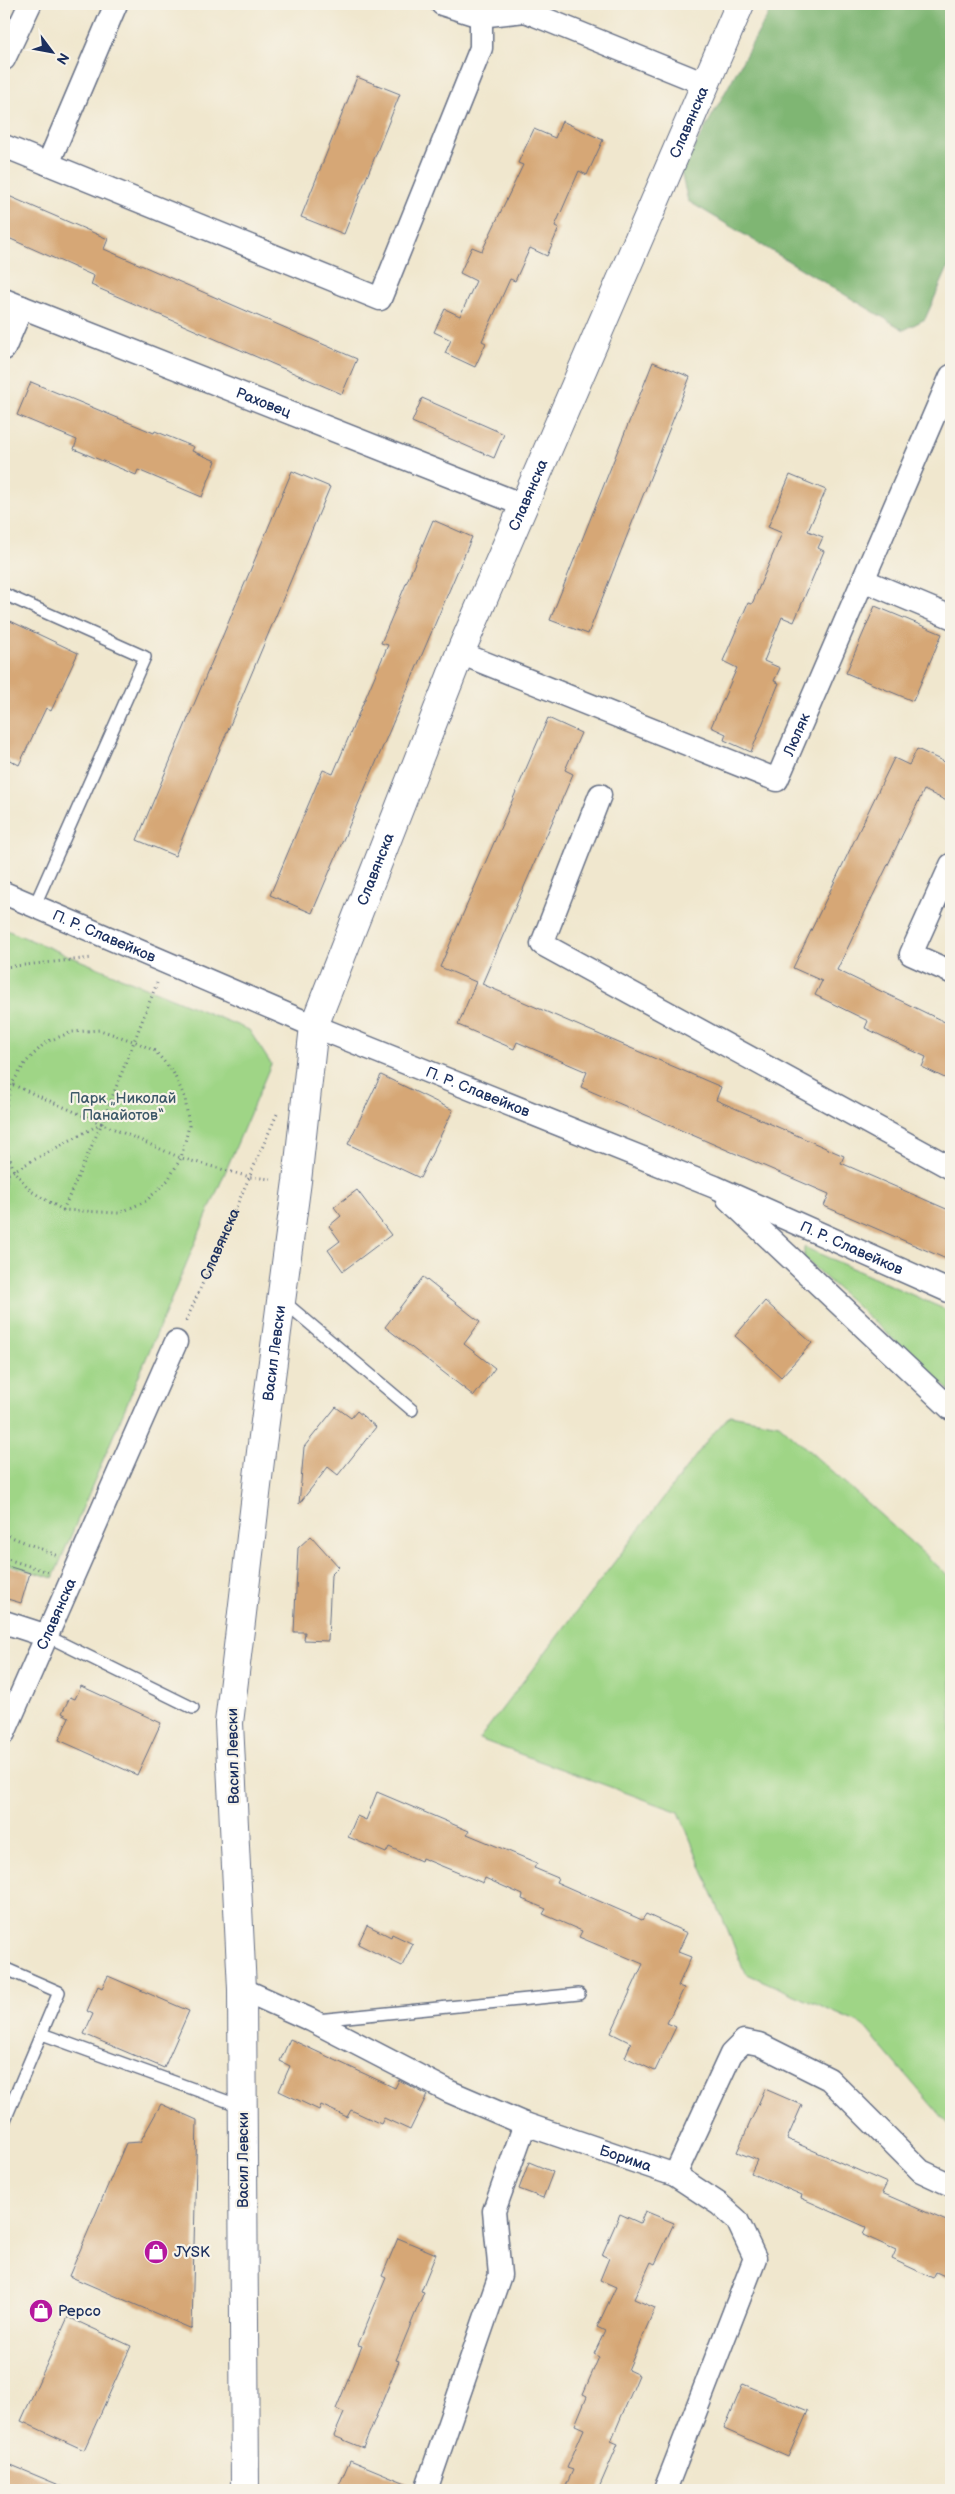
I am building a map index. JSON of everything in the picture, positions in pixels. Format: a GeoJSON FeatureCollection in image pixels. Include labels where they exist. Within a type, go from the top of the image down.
{"type":"FeatureCollection","features":[{"type":"Feature","properties":{"kind":"street"},"geometry":{"type":"LineString","coordinates":[[4,59],[30,4]]}},
{"type":"Feature","properties":{"kind":"street"},"geometry":{"type":"LineString","coordinates":[[48,164],[116,4]]}},
{"type":"Feature","properties":{"kind":"street"},"geometry":{"type":"LineString","coordinates":[[442,4],[480,10],[525,12],[705,84]]}},
{"type":"Feature","properties":{"kind":"street","name":"Славянска"},"geometry":{"type":"LineString","coordinates":[[314,1026],[460,653],[522,505],[740,4]]}},
{"type":"Feature","properties":{"kind":"street"},"geometry":{"type":"LineString","coordinates":[[4,146],[380,299],[481,48],[480,10]]}},
{"type":"Feature","properties":{"kind":"street"},"geometry":{"type":"LineString","coordinates":[[4,349],[13,303]]}},
{"type":"Feature","properties":{"kind":"street","name":"Раховец"},"geometry":{"type":"LineString","coordinates":[[13,303],[522,505]]}},
{"type":"Feature","properties":{"kind":"street","name":"Люляк"},"geometry":{"type":"LineString","coordinates":[[460,653],[777,780],[951,376]]}},
{"type":"Feature","properties":{"kind":"street"},"geometry":{"type":"LineString","coordinates":[[863,580],[951,617]]}},
{"type":"Feature","properties":{"kind":"street"},"geometry":{"type":"LineString","coordinates":[[600,795],[542,944],[951,1168]]}},
{"type":"Feature","properties":{"kind":"street"},"geometry":{"type":"LineString","coordinates":[[951,865],[911,954],[951,972]]}},
{"type":"Feature","properties":{"kind":"street","name":"П. Р. Славейков"},"geometry":{"type":"LineString","coordinates":[[4,893],[314,1026],[715,1186],[951,1292]]}},
{"type":"Feature","properties":{"kind":"street","name":"Васил Левски"},"geometry":{"type":"LineString","coordinates":[[245,2490],[242,1989],[229,1724],[297,1181],[314,1026]]}},
{"type":"Feature","properties":{"kind":"street"},"geometry":{"type":"LineString","coordinates":[[715,1186],[951,1409]]}},
{"type":"Feature","properties":{"kind":"street","name":"Славянска"},"geometry":{"type":"LineString","coordinates":[[4,1733],[176,1342]]}},
{"type":"Feature","properties":{"kind":"street"},"geometry":{"type":"LineString","coordinates":[[4,1622],[46,1636]]}},
{"type":"Feature","properties":{"kind":"street","name":"Борима"},"geometry":{"type":"LineString","coordinates":[[242,1989],[311,2020],[448,2091],[525,2124],[674,2175],[719,2204],[737,2220],[755,2258],[665,2490]]}},
{"type":"Feature","properties":{"kind":"street"},"geometry":{"type":"LineString","coordinates":[[674,2175],[730,2054],[744,2041],[759,2044],[829,2079],[921,2171],[951,2185]]}},
{"type":"Feature","properties":{"kind":"street"},"geometry":{"type":"LineString","coordinates":[[426,2490],[500,2275],[494,2211],[525,2124]]}},
{"type":"Feature","properties":{"kind":"lane"},"geometry":{"type":"LineString","coordinates":[[4,594],[145,658],[34,907]]}},
{"type":"Feature","properties":{"kind":"lane"},"geometry":{"type":"LineString","coordinates":[[281,1299],[412,1410]]}},
{"type":"Feature","properties":{"kind":"lane"},"geometry":{"type":"LineString","coordinates":[[46,1636],[193,1708]]}},
{"type":"Feature","properties":{"kind":"lane"},"geometry":{"type":"LineString","coordinates":[[4,1968],[59,1992],[4,2122]]}},
{"type":"Feature","properties":{"kind":"lane"},"geometry":{"type":"LineString","coordinates":[[311,2020],[579,1994]]}},
{"type":"Feature","properties":{"kind":"lane"},"geometry":{"type":"LineString","coordinates":[[42,2034],[243,2107]]}},
{"type":"Feature","properties":{"kind":"path"},"geometry":{"type":"LineString","coordinates":[[4,967],[102,958]]}},
{"type":"Feature","properties":{"kind":"path"},"geometry":{"type":"LineString","coordinates":[[62,1210],[102,1124],[136,1042],[164,963]]}},
{"type":"Feature","properties":{"kind":"path"},"geometry":{"type":"LineString","coordinates":[[4,1135],[5,1112],[11,1084],[26,1062],[46,1042],[72,1032],[100,1030],[136,1042],[155,1051],[173,1072],[185,1098],[188,1126],[181,1158],[168,1180],[146,1201],[119,1213],[62,1210],[31,1191],[14,1171],[4,1142]]}},
{"type":"Feature","properties":{"kind":"path"},"geometry":{"type":"LineString","coordinates":[[4,1081],[181,1158],[250,1178],[297,1181]]}},
{"type":"Feature","properties":{"kind":"path","name":"Славянска"},"geometry":{"type":"LineString","coordinates":[[176,1342],[250,1178],[280,1106]]}},
{"type":"Feature","properties":{"kind":"path"},"geometry":{"type":"LineString","coordinates":[[4,1176],[102,1124]]}},
{"type":"Feature","properties":{"kind":"path"},"geometry":{"type":"LineString","coordinates":[[4,1534],[75,1571]]}},
{"type":"Feature","properties":{"kind":"path"},"geometry":{"type":"LineString","coordinates":[[4,1558],[75,1571]]}},
{"type":"Feature","properties":{"kind":"green space"},"geometry":{"type":"Polygon","coordinates":[[[774,4],[951,4],[951,261],[925,319],[904,330],[688,201],[681,172],[774,4]]]}},
{"type":"Feature","properties":{"kind":"green space","name":"Парк „Николай Панайотов“"},"geometry":{"type":"Polygon","coordinates":[[[4,929],[249,1030],[271,1064],[53,1578],[4,1563],[4,929]]]}},
{"type":"Feature","properties":{"kind":"green space"},"geometry":{"type":"Polygon","coordinates":[[[804,1247],[951,1312],[951,1392],[804,1258],[804,1247]]]}},
{"type":"Feature","properties":{"kind":"green space"},"geometry":{"type":"Polygon","coordinates":[[[730,1415],[779,1424],[951,1578],[951,2128],[863,2025],[745,1973],[679,1812],[479,1739],[710,1437],[730,1415]]]}},
{"type":"Feature","properties":{"kind":"building"},"geometry":{"type":"Polygon","coordinates":[[[357,77],[400,94],[344,234],[301,217],[357,77]]]}},
{"type":"Feature","properties":{"kind":"building"},"geometry":{"type":"Polygon","coordinates":[[[562,121],[603,140],[587,175],[579,171],[555,226],[559,228],[547,256],[530,248],[515,281],[510,279],[482,341],[486,343],[475,367],[445,353],[451,340],[434,332],[445,309],[460,316],[476,281],[460,273],[472,247],[482,251],[523,165],[518,163],[534,129],[555,138],[562,121]]]}},
{"type":"Feature","properties":{"kind":"building"},"geometry":{"type":"Polygon","coordinates":[[[4,194],[108,239],[104,249],[357,359],[342,394],[91,285],[94,276],[4,236],[4,194]]]}},
{"type":"Feature","properties":{"kind":"building"},"geometry":{"type":"Polygon","coordinates":[[[653,362],[690,377],[588,634],[550,620],[653,362]]]}},
{"type":"Feature","properties":{"kind":"building"},"geometry":{"type":"Polygon","coordinates":[[[31,382],[154,433],[155,431],[194,447],[192,451],[216,461],[202,497],[138,470],[136,475],[74,449],[77,440],[17,415],[31,382]]]}},
{"type":"Feature","properties":{"kind":"building"},"geometry":{"type":"Polygon","coordinates":[[[422,398],[504,434],[494,458],[412,422],[422,398]]]}},
{"type":"Feature","properties":{"kind":"building"},"geometry":{"type":"Polygon","coordinates":[[[292,471],[330,487],[175,856],[137,840],[292,471]]]}},
{"type":"Feature","properties":{"kind":"building"},"geometry":{"type":"Polygon","coordinates":[[[790,475],[826,490],[808,531],[823,537],[818,548],[824,551],[794,622],[782,617],[764,661],[780,668],[774,681],[779,683],[751,752],[724,740],[726,734],[711,727],[737,668],[723,661],[748,603],[752,604],[782,533],[768,527],[790,475]]]}},
{"type":"Feature","properties":{"kind":"building"},"geometry":{"type":"Polygon","coordinates":[[[433,520],[472,537],[312,913],[270,895],[323,770],[333,774],[388,645],[381,643],[433,520]]]}},
{"type":"Feature","properties":{"kind":"building"},"geometry":{"type":"Polygon","coordinates":[[[875,606],[942,634],[913,701],[846,673],[875,606]]]}},
{"type":"Feature","properties":{"kind":"building"},"geometry":{"type":"Polygon","coordinates":[[[4,618],[78,653],[51,711],[46,708],[19,765],[4,757],[4,618]]]}},
{"type":"Feature","properties":{"kind":"building"},"geometry":{"type":"Polygon","coordinates":[[[548,718],[581,733],[565,770],[573,774],[482,984],[721,1087],[716,1100],[844,1156],[841,1163],[951,1211],[951,1261],[824,1206],[829,1194],[581,1087],[587,1072],[517,1042],[514,1049],[458,1025],[476,982],[440,967],[548,718]]]}},
{"type":"Feature","properties":{"kind":"building"},"geometry":{"type":"Polygon","coordinates":[[[917,749],[951,765],[951,803],[924,790],[837,970],[951,1025],[951,1081],[922,1067],[926,1057],[865,1028],[868,1021],[815,995],[822,981],[793,968],[894,758],[909,765],[917,749]]]}},
{"type":"Feature","properties":{"kind":"building"},"geometry":{"type":"Polygon","coordinates":[[[381,1075],[453,1110],[420,1178],[348,1144],[381,1075]]]}},
{"type":"Feature","properties":{"kind":"building"},"geometry":{"type":"Polygon","coordinates":[[[357,1190],[391,1235],[343,1271],[328,1250],[340,1241],[329,1226],[341,1216],[334,1207],[357,1190]]]}},
{"type":"Feature","properties":{"kind":"building"},"geometry":{"type":"Polygon","coordinates":[[[423,1277],[480,1322],[464,1344],[495,1368],[474,1396],[385,1327],[423,1277]]]}},
{"type":"Feature","properties":{"kind":"building"},"geometry":{"type":"Polygon","coordinates":[[[765,1301],[812,1343],[781,1377],[735,1336],[765,1301]]]}},
{"type":"Feature","properties":{"kind":"building"},"geometry":{"type":"Polygon","coordinates":[[[336,1407],[351,1418],[357,1411],[376,1427],[338,1475],[328,1467],[299,1504],[304,1447],[336,1407]]]}},
{"type":"Feature","properties":{"kind":"building"},"geometry":{"type":"Polygon","coordinates":[[[311,1536],[339,1567],[331,1575],[328,1641],[304,1640],[305,1632],[294,1632],[298,1548],[311,1536]]]}},
{"type":"Feature","properties":{"kind":"building"},"geometry":{"type":"Polygon","coordinates":[[[4,1565],[30,1573],[21,1603],[4,1598],[4,1565]]]}},
{"type":"Feature","properties":{"kind":"building"},"geometry":{"type":"Polygon","coordinates":[[[81,1686],[161,1723],[137,1775],[59,1740],[69,1717],[62,1713],[70,1697],[75,1699],[81,1686]]]}},
{"type":"Feature","properties":{"kind":"building"},"geometry":{"type":"Polygon","coordinates":[[[377,1792],[469,1831],[467,1834],[537,1863],[534,1868],[558,1878],[556,1882],[642,1920],[646,1914],[687,1933],[678,1952],[691,1957],[678,1986],[684,1988],[667,2023],[676,2027],[655,2071],[625,2057],[631,2043],[611,2033],[643,1964],[579,1937],[582,1931],[543,1914],[546,1909],[522,1899],[523,1895],[485,1878],[483,1883],[422,1858],[421,1861],[389,1847],[386,1853],[348,1837],[357,1816],[366,1820],[377,1792]]]}},
{"type":"Feature","properties":{"kind":"building"},"geometry":{"type":"Polygon","coordinates":[[[367,1925],[391,1937],[392,1934],[413,1944],[402,1966],[358,1944],[367,1925]]]}},
{"type":"Feature","properties":{"kind":"building"},"geometry":{"type":"Polygon","coordinates":[[[108,1976],[189,2011],[164,2068],[84,2034],[93,2014],[87,2011],[98,1986],[102,1988],[108,1976]]]}},
{"type":"Feature","properties":{"kind":"building"},"geometry":{"type":"Polygon","coordinates":[[[290,2039],[395,2088],[399,2080],[427,2095],[410,2130],[384,2118],[381,2124],[351,2110],[347,2117],[321,2105],[319,2110],[279,2091],[290,2066],[280,2061],[290,2039]]]}},
{"type":"Feature","properties":{"kind":"building"},"geometry":{"type":"Polygon","coordinates":[[[765,2089],[802,2105],[787,2139],[887,2183],[882,2193],[951,2223],[951,2279],[936,2272],[933,2278],[892,2259],[896,2250],[863,2235],[866,2227],[801,2198],[802,2195],[751,2173],[757,2160],[737,2152],[765,2089]]]}},
{"type":"Feature","properties":{"kind":"building"},"geometry":{"type":"Polygon","coordinates":[[[161,2104],[197,2120],[192,2329],[69,2276],[126,2143],[140,2142],[161,2104]]]}},
{"type":"Feature","properties":{"kind":"building"},"geometry":{"type":"Polygon","coordinates":[[[529,2162],[553,2172],[543,2198],[519,2189],[529,2162]]]}},
{"type":"Feature","properties":{"kind":"building"},"geometry":{"type":"Polygon","coordinates":[[[645,2211],[674,2223],[655,2264],[651,2262],[634,2299],[655,2308],[628,2370],[639,2375],[611,2441],[618,2444],[598,2490],[564,2490],[573,2470],[567,2468],[584,2429],[575,2425],[587,2396],[583,2394],[599,2357],[594,2354],[605,2331],[597,2327],[616,2287],[600,2280],[609,2258],[602,2255],[620,2214],[640,2223],[645,2211]]]}},
{"type":"Feature","properties":{"kind":"building"},"geometry":{"type":"Polygon","coordinates":[[[398,2238],[436,2254],[421,2291],[424,2292],[396,2360],[399,2361],[363,2448],[334,2436],[344,2413],[336,2409],[362,2346],[358,2345],[386,2278],[382,2276],[398,2238]]]}},
{"type":"Feature","properties":{"kind":"building"},"geometry":{"type":"Polygon","coordinates":[[[68,2317],[131,2346],[84,2450],[21,2421],[68,2317]]]}},
{"type":"Feature","properties":{"kind":"building"},"geometry":{"type":"Polygon","coordinates":[[[743,2384],[808,2411],[788,2457],[724,2429],[743,2384]]]}},
{"type":"Feature","properties":{"kind":"building"},"geometry":{"type":"Polygon","coordinates":[[[350,2460],[413,2486],[413,2490],[337,2490],[350,2460]]]}},
{"type":"Feature","properties":{"kind":"building"},"geometry":{"type":"Polygon","coordinates":[[[4,2462],[71,2490],[4,2490],[4,2462]]]}},
{"type":"Feature","properties":{"kind":"place","name":"JYSK"},"geometry":{"type":"Point","coordinates":[156,2252]}},
{"type":"Feature","properties":{"kind":"place","name":"Pepco"},"geometry":{"type":"Point","coordinates":[41,2311]}}]}
